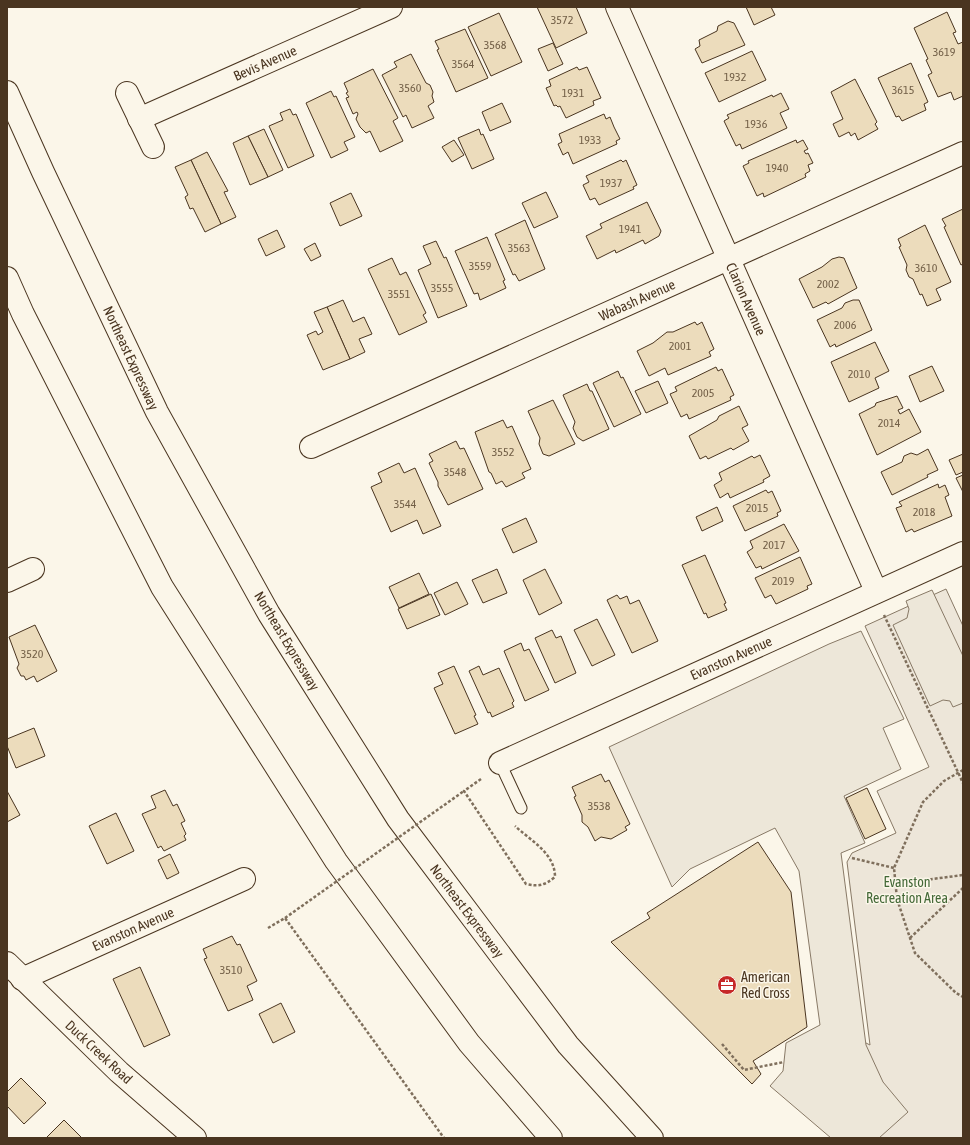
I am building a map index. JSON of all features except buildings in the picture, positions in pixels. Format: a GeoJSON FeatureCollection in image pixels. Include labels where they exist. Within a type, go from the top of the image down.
{"type":"FeatureCollection","features":[{"type":"Feature","properties":{"kind":"main road","name":"Bevis Avenue"},"geometry":{"type":"LineString","coordinates":[[139,119],[392,7]]}},
{"type":"Feature","properties":{"kind":"main road","name":"Clarion Avenue"},"geometry":{"type":"LineString","coordinates":[[617,7],[875,592]]}},
{"type":"Feature","properties":{"kind":"main road","name":"Northeast Expressway"},"geometry":{"type":"LineString","coordinates":[[7,92],[43,172],[157,412],[269,614],[398,818],[568,1045],[652,1138]]}},
{"type":"Feature","properties":{"kind":"main road"},"geometry":{"type":"LineString","coordinates":[[127,93],[153,148]]}},
{"type":"Feature","properties":{"kind":"main road","name":"Wabash Avenue"},"geometry":{"type":"LineString","coordinates":[[311,447],[963,153]]}},
{"type":"Feature","properties":{"kind":"main road"},"geometry":{"type":"LineString","coordinates":[[7,278],[27,321],[162,587],[336,861],[469,1043],[551,1138]]}},
{"type":"Feature","properties":{"kind":"main road","name":"Evanston Avenue"},"geometry":{"type":"LineString","coordinates":[[500,763],[963,553]]}},
{"type":"Feature","properties":{"kind":"main road"},"geometry":{"type":"LineString","coordinates":[[7,581],[33,568]]}},
{"type":"Feature","properties":{"kind":"main road","name":"Evanston Avenue"},"geometry":{"type":"LineString","coordinates":[[22,979],[244,879]]}},
{"type":"Feature","properties":{"kind":"main road","name":"Duck Creek Road"},"geometry":{"type":"LineString","coordinates":[[7,963],[119,1072],[195,1138]]}},
{"type":"Feature","properties":{"kind":"lane"},"geometry":{"type":"LineString","coordinates":[[500,763],[521,808]]}},
{"type":"Feature","properties":{"kind":"path"},"geometry":{"type":"LineString","coordinates":[[875,592],[963,783]]}},
{"type":"Feature","properties":{"kind":"path"},"geometry":{"type":"LineString","coordinates":[[963,770],[944,781],[923,802],[894,868],[897,898],[915,953],[956,993],[963,997]]}},
{"type":"Feature","properties":{"kind":"path"},"geometry":{"type":"LineString","coordinates":[[268,928],[285,918],[481,779]]}},
{"type":"Feature","properties":{"kind":"path"},"geometry":{"type":"LineString","coordinates":[[464,791],[526,884],[536,886],[546,884],[555,877],[555,866],[548,855],[515,826],[512,820]]}},
{"type":"Feature","properties":{"kind":"path"},"geometry":{"type":"LineString","coordinates":[[852,858],[894,868]]}},
{"type":"Feature","properties":{"kind":"path"},"geometry":{"type":"LineString","coordinates":[[895,884],[963,875]]}},
{"type":"Feature","properties":{"kind":"path"},"geometry":{"type":"LineString","coordinates":[[910,938],[963,888]]}},
{"type":"Feature","properties":{"kind":"path"},"geometry":{"type":"LineString","coordinates":[[285,918],[444,1138]]}},
{"type":"Feature","properties":{"kind":"path"},"geometry":{"type":"LineString","coordinates":[[722,1044],[744,1070],[784,1062]]}},
{"type":"Feature","properties":{"kind":"green space","name":"Evanston Recreation Area"},"geometry":{"type":"Polygon","coordinates":[[[946,589],[963,626],[963,1138],[842,1138],[832,1059],[866,1043],[870,1045],[847,862],[852,853],[896,833],[877,791],[929,767],[865,626],[946,589]]]}},
{"type":"Feature","properties":{"kind":"shaded area"},"geometry":{"type":"Polygon","coordinates":[[[932,590],[963,656],[963,703],[953,707],[950,701],[943,700],[930,706],[893,625],[907,618],[909,609],[906,601],[932,590]]]}},
{"type":"Feature","properties":{"kind":"shaded area"},"geometry":{"type":"Polygon","coordinates":[[[861,631],[904,719],[883,728],[901,769],[844,796],[865,843],[841,853],[866,1045],[883,1082],[908,1112],[879,1138],[831,1138],[770,1086],[783,1071],[786,1043],[820,1025],[799,871],[775,828],[690,869],[672,887],[609,747],[829,644],[861,631]]]}},
{"type":"Feature","properties":{"kind":"place","name":"American Red Cross"},"geometry":{"type":"Point","coordinates":[727,985]}}]}
